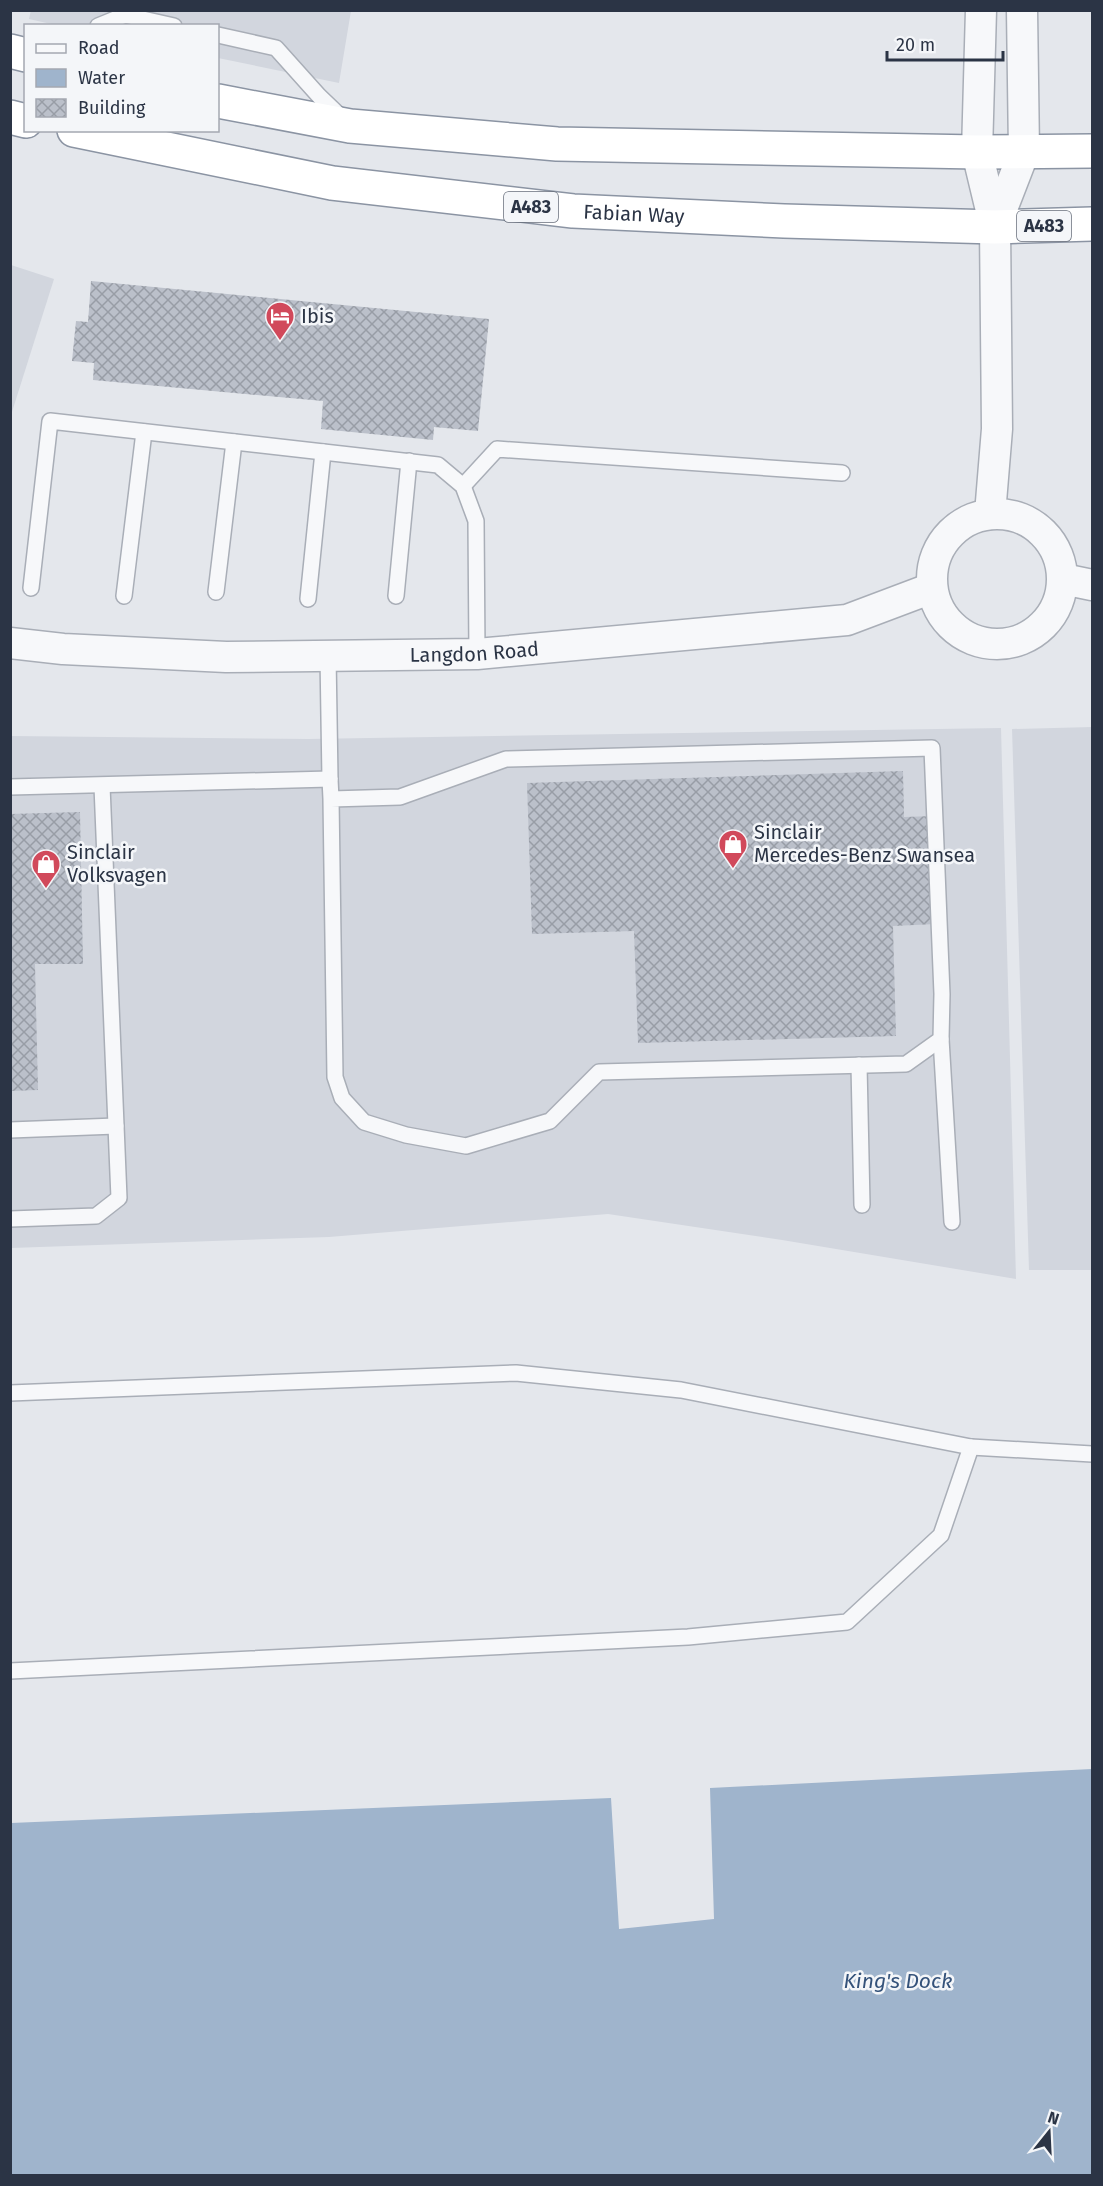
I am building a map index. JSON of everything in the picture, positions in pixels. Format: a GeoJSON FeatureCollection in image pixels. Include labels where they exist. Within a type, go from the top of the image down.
{"type":"FeatureCollection","features":[{"type":"Feature","properties":{"kind":"highway"},"geometry":{"type":"LineString","coordinates":[[219,101],[350,126],[557,144],[977,152],[1092,151]]}},
{"type":"Feature","properties":{"kind":"highway","name":"Fabian Way"},"geometry":{"type":"LineString","coordinates":[[84,132],[332,183],[573,212],[784,222],[995,227],[1092,224]]}},
{"type":"Feature","properties":{"kind":"street"},"geometry":{"type":"LineString","coordinates":[[981,10],[977,152],[995,227],[998,429],[990,514]]}},
{"type":"Feature","properties":{"kind":"street"},"geometry":{"type":"LineString","coordinates":[[995,227],[1024,152],[1022,10]]}},
{"type":"Feature","properties":{"kind":"street"},"geometry":{"type":"LineString","coordinates":[[990,514],[1012,515],[1033,523],[1049,538],[1060,557],[1063,579],[1060,601],[1049,620],[1033,634],[1013,643],[991,644],[970,639],[952,626],[939,609],[932,588],[932,567],[939,547],[952,530],[970,519],[990,514]]}},
{"type":"Feature","properties":{"kind":"street"},"geometry":{"type":"LineString","coordinates":[[1063,579],[1092,585]]}},
{"type":"Feature","properties":{"kind":"street","name":"Langdon Road"},"geometry":{"type":"LineString","coordinates":[[10,643],[63,649],[226,657],[477,654],[847,620],[932,588]]}},
{"type":"Feature","properties":{"kind":"lane"},"geometry":{"type":"LineString","coordinates":[[103,24],[125,15],[165,24]]}},
{"type":"Feature","properties":{"kind":"lane"},"geometry":{"type":"LineString","coordinates":[[219,35],[276,48],[319,96],[350,126]]}},
{"type":"Feature","properties":{"kind":"lane"},"geometry":{"type":"LineString","coordinates":[[31,588],[50,421],[438,465],[463,486],[476,521],[477,654]]}},
{"type":"Feature","properties":{"kind":"lane"},"geometry":{"type":"LineString","coordinates":[[123,596],[144,432]]}},
{"type":"Feature","properties":{"kind":"lane"},"geometry":{"type":"LineString","coordinates":[[216,591],[234,442]]}},
{"type":"Feature","properties":{"kind":"lane"},"geometry":{"type":"LineString","coordinates":[[463,486],[497,449],[842,473]]}},
{"type":"Feature","properties":{"kind":"lane"},"geometry":{"type":"LineString","coordinates":[[308,599],[323,452]]}},
{"type":"Feature","properties":{"kind":"lane"},"geometry":{"type":"LineString","coordinates":[[396,596],[409,461]]}},
{"type":"Feature","properties":{"kind":"lane"},"geometry":{"type":"LineString","coordinates":[[328,656],[335,1077],[342,1098],[364,1122],[406,1135],[466,1146],[550,1121],[599,1072],[906,1064],[940,1039]]}},
{"type":"Feature","properties":{"kind":"lane"},"geometry":{"type":"LineString","coordinates":[[331,799],[400,797],[506,759],[932,748],[942,994],[940,1039],[952,1222]]}},
{"type":"Feature","properties":{"kind":"lane"},"geometry":{"type":"LineString","coordinates":[[10,787],[330,779]]}},
{"type":"Feature","properties":{"kind":"lane"},"geometry":{"type":"LineString","coordinates":[[10,1219],[96,1216],[118,1198],[102,786]]}},
{"type":"Feature","properties":{"kind":"lane"},"geometry":{"type":"LineString","coordinates":[[859,1065],[862,1205]]}},
{"type":"Feature","properties":{"kind":"lane"},"geometry":{"type":"LineString","coordinates":[[10,1130],[116,1126]]}},
{"type":"Feature","properties":{"kind":"lane"},"geometry":{"type":"LineString","coordinates":[[10,1394],[516,1373],[681,1389],[971,1447],[1092,1454]]}},
{"type":"Feature","properties":{"kind":"lane"},"geometry":{"type":"LineString","coordinates":[[10,1671],[688,1636],[847,1622],[940,1535],[971,1447]]}},
{"type":"Feature","properties":{"kind":"shaded area"},"geometry":{"type":"Polygon","coordinates":[[[31,10],[351,11],[339,83],[219,58],[219,24],[51,24],[29,19],[31,10]]]}},
{"type":"Feature","properties":{"kind":"shaded area"},"geometry":{"type":"Polygon","coordinates":[[[10,265],[54,279],[11,415],[10,265]]]}},
{"type":"Feature","properties":{"kind":"shaded area"},"geometry":{"type":"Polygon","coordinates":[[[1092,727],[1092,1270],[1029,1270],[1012,729],[1092,727]]]}},
{"type":"Feature","properties":{"kind":"shaded area"},"geometry":{"type":"Polygon","coordinates":[[[1001,728],[1016,1279],[608,1214],[329,1237],[11,1248],[10,736],[308,739],[1001,728]]]}},
{"type":"Feature","properties":{"kind":"water","name":"King's Dock"},"geometry":{"type":"Polygon","coordinates":[[[1092,1769],[1092,2175],[11,2175],[11,1823],[611,1798],[619,1929],[714,1919],[710,1788],[1092,1769]]]}},
{"type":"Feature","properties":{"kind":"building","name":"Ibis"},"geometry":{"type":"Polygon","coordinates":[[[91,281],[489,319],[478,431],[434,427],[433,440],[321,429],[323,401],[93,380],[94,363],[72,361],[76,321],[88,322],[91,281]]]}},
{"type":"Feature","properties":{"kind":"building","name":"Sinclair Mercedes-Benz Swansea"},"geometry":{"type":"Polygon","coordinates":[[[903,771],[904,817],[933,816],[936,924],[893,926],[896,1036],[638,1043],[634,931],[532,934],[527,783],[903,771]]]}},
{"type":"Feature","properties":{"kind":"building","name":"Sinclair Volksvagen"},"geometry":{"type":"Polygon","coordinates":[[[80,812],[83,964],[35,964],[38,1090],[10,1091],[10,814],[80,812]]]}},
{"type":"Feature","properties":{"kind":"place","name":"Ibis"},"geometry":{"type":"Point","coordinates":[280,342]}},
{"type":"Feature","properties":{"kind":"place","name":"Sinclair Mercedes-Benz Swansea"},"geometry":{"type":"Point","coordinates":[733,870]}},
{"type":"Feature","properties":{"kind":"place","name":"Sinclair Volksvagen"},"geometry":{"type":"Point","coordinates":[46,890]}}]}
